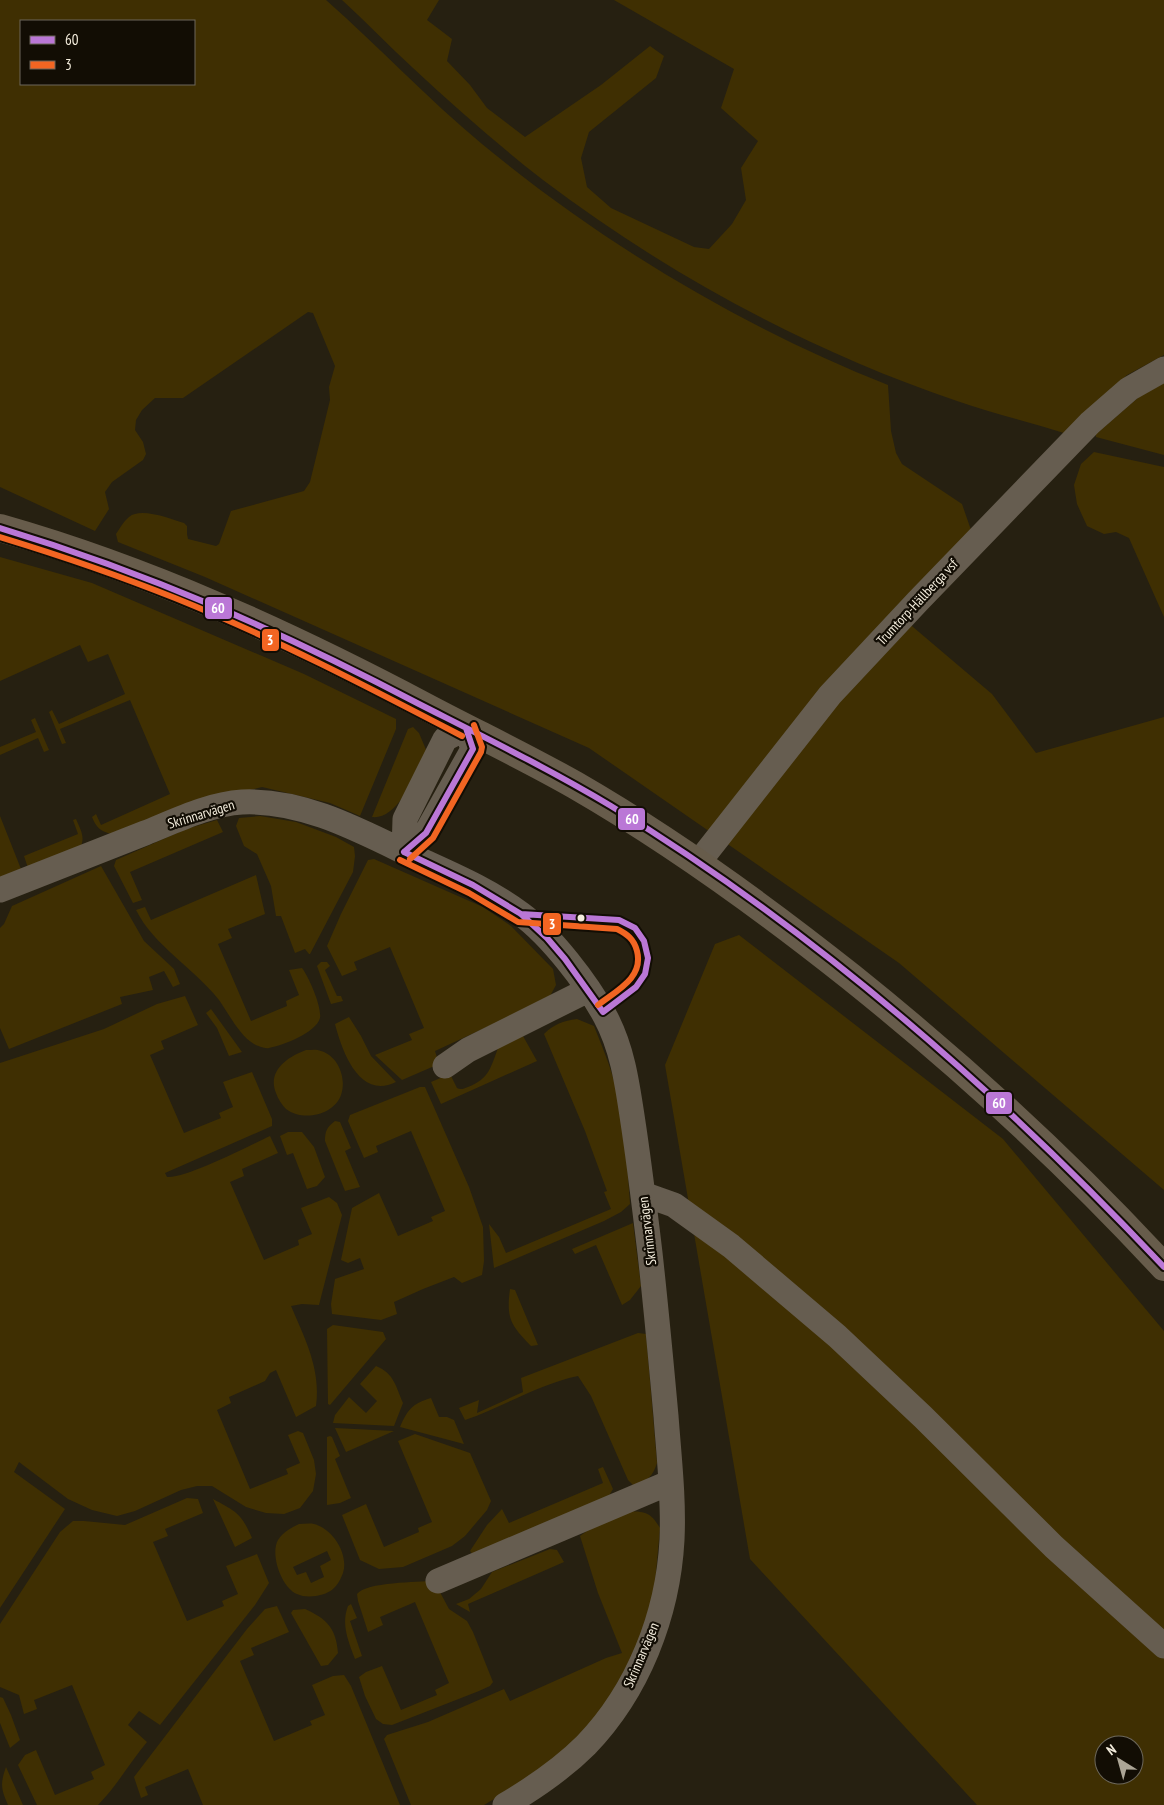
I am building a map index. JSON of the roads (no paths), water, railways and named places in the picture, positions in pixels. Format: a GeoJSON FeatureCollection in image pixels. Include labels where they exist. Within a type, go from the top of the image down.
{"type":"FeatureCollection","features":[{"type":"Feature","properties":{"kind":"main road"},"geometry":{"type":"LineString","coordinates":[[0,528],[75,551],[157,580],[357,671],[575,785],[698,862],[807,942],[966,1073],[1039,1139],[1101,1200],[1164,1268]]}},
{"type":"Feature","properties":{"kind":"street","name":"Trumtorp-Hällberga vsf"},"geometry":{"type":"LineString","coordinates":[[698,862],[830,696],[918,601],[1090,423],[1129,390],[1164,369]]}},
{"type":"Feature","properties":{"kind":"street"},"geometry":{"type":"LineString","coordinates":[[404,852],[426,833],[473,749],[466,728]]}},
{"type":"Feature","properties":{"kind":"street","name":"Skrinnarvägen"},"geometry":{"type":"LineString","coordinates":[[0,890],[216,807],[239,802],[268,803],[331,818],[473,885],[521,914],[547,938],[565,959],[603,1012],[613,1032],[624,1063],[643,1194],[657,1311],[672,1482],[672,1542],[664,1595],[651,1639],[633,1682],[610,1716],[586,1745],[556,1772],[504,1805]]}},
{"type":"Feature","properties":{"kind":"street"},"geometry":{"type":"LineString","coordinates":[[445,1066],[468,1050],[588,990]]}},
{"type":"Feature","properties":{"kind":"street"},"geometry":{"type":"LineString","coordinates":[[643,1194],[674,1205],[731,1246],[837,1336],[923,1417],[1054,1547],[1164,1646]]}},
{"type":"Feature","properties":{"kind":"street"},"geometry":{"type":"LineString","coordinates":[[438,1581],[672,1482]]}}]}
